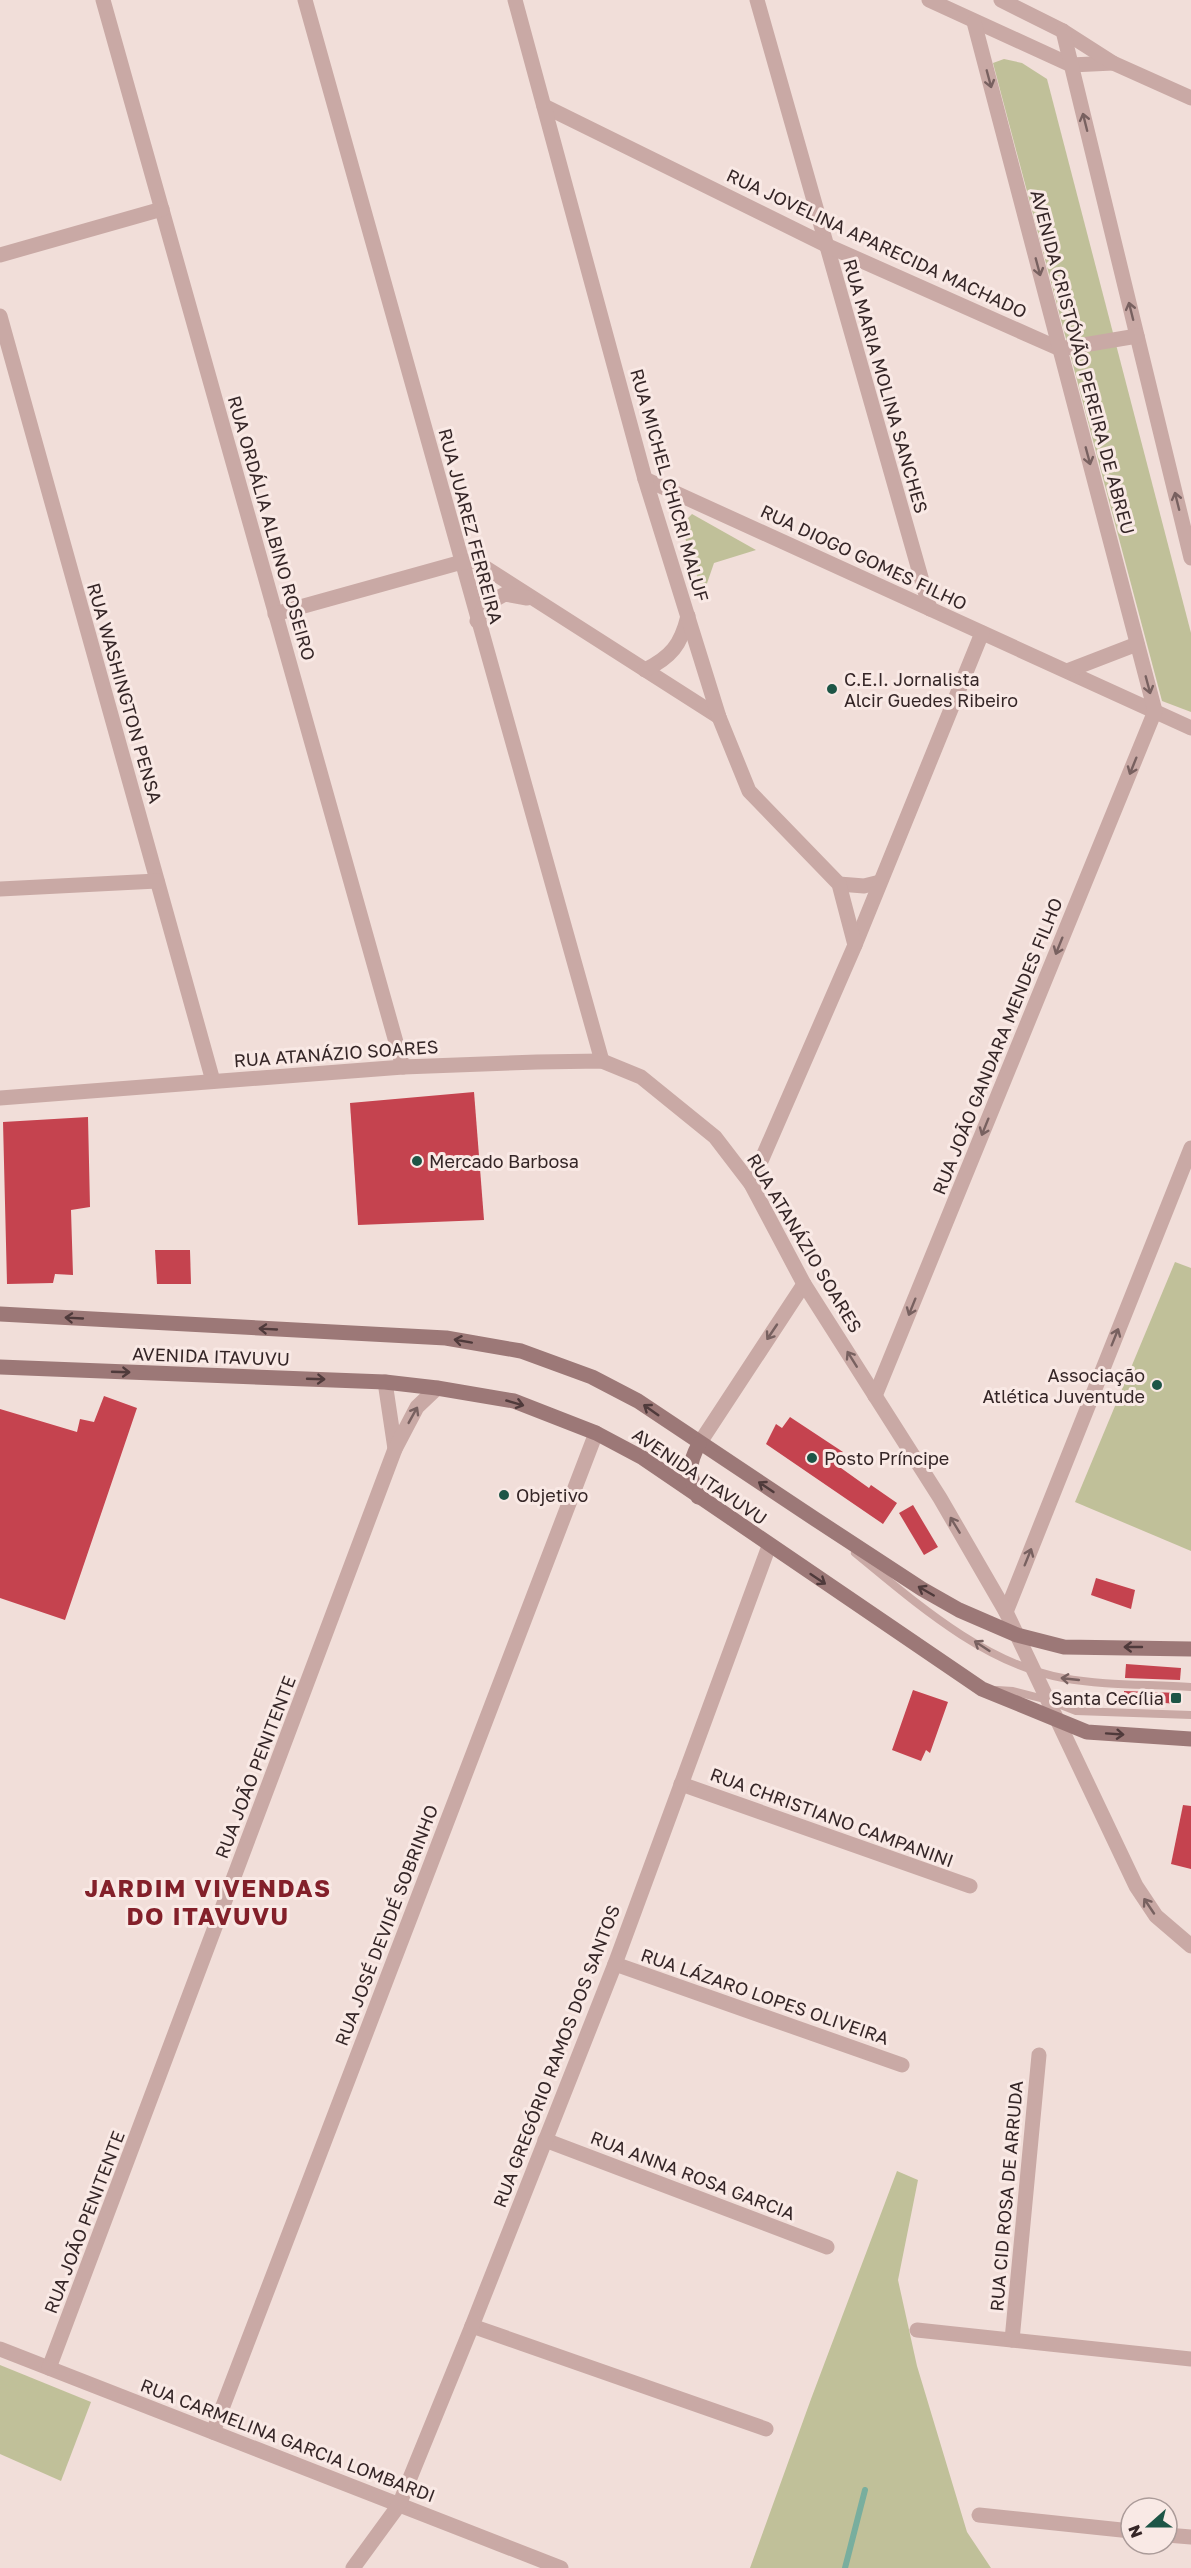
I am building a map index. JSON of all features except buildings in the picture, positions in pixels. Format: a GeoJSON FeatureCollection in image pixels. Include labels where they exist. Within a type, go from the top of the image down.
{"type":"FeatureCollection","features":[{"type":"Feature","properties":{"kind":"main road","name":"AVENIDA ITAVUVU"},"geometry":{"type":"LineString","coordinates":[[0,1314],[446,1338],[521,1351],[592,1377],[638,1401],[814,1520],[958,1610],[1017,1635],[1064,1647],[1191,1649]]}},
{"type":"Feature","properties":{"kind":"main road","name":"AVENIDA ITAVUVU"},"geometry":{"type":"LineString","coordinates":[[0,1367],[385,1382],[514,1401],[596,1433],[643,1458],[982,1689],[1087,1732],[1191,1739]]}},
{"type":"Feature","properties":{"kind":"main road"},"geometry":{"type":"LineString","coordinates":[[698,1497],[689,1473],[692,1458],[699,1444]]}},
{"type":"Feature","properties":{"kind":"street","name":"RUA JUAREZ FERREIRA"},"geometry":{"type":"LineString","coordinates":[[305,0],[602,1061]]}},
{"type":"Feature","properties":{"kind":"street","name":"RUA MICHEL CHICRI MALUF"},"geometry":{"type":"LineString","coordinates":[[515,0],[645,479],[719,717],[749,791],[838,884],[855,945]]}},
{"type":"Feature","properties":{"kind":"street","name":"RUA MARIA MOLINA SANCHES"},"geometry":{"type":"LineString","coordinates":[[758,0],[930,609]]}},
{"type":"Feature","properties":{"kind":"street"},"geometry":{"type":"LineString","coordinates":[[929,0],[1071,65],[1113,63]]}},
{"type":"Feature","properties":{"kind":"street"},"geometry":{"type":"LineString","coordinates":[[1001,0],[1063,32],[1113,63],[1191,98]]}},
{"type":"Feature","properties":{"kind":"street","name":"RUA ORDÁLIA ALBINO ROSEIRO"},"geometry":{"type":"LineString","coordinates":[[106,1],[403,1067]]}},
{"type":"Feature","properties":{"kind":"street","name":"AVENIDA CRISTÓVÃO PEREIRA DE ABREU"},"geometry":{"type":"LineString","coordinates":[[974,22],[1155,711]]}},
{"type":"Feature","properties":{"kind":"street"},"geometry":{"type":"LineString","coordinates":[[1063,32],[1191,558]]}},
{"type":"Feature","properties":{"kind":"street","name":"RUA JOVELINA APARECIDA MACHADO"},"geometry":{"type":"LineString","coordinates":[[544,106],[826,245],[1060,349]]}},
{"type":"Feature","properties":{"kind":"street"},"geometry":{"type":"LineString","coordinates":[[0,255],[162,208]]}},
{"type":"Feature","properties":{"kind":"street","name":"RUA WASHINGTON PENSA"},"geometry":{"type":"LineString","coordinates":[[0,316],[213,1081]]}},
{"type":"Feature","properties":{"kind":"street"},"geometry":{"type":"LineString","coordinates":[[1060,349],[1137,336]]}},
{"type":"Feature","properties":{"kind":"street","name":"RUA DIOGO GOMES FILHO"},"geometry":{"type":"LineString","coordinates":[[645,479],[1191,728]]}},
{"type":"Feature","properties":{"kind":"street"},"geometry":{"type":"LineString","coordinates":[[275,614],[462,562],[475,561],[719,717]]}},
{"type":"Feature","properties":{"kind":"street"},"geometry":{"type":"LineString","coordinates":[[477,621],[484,604],[505,594],[536,600]]}},
{"type":"Feature","properties":{"kind":"street"},"geometry":{"type":"LineString","coordinates":[[645,670],[665,660],[684,633],[688,616]]}},
{"type":"Feature","properties":{"kind":"street"},"geometry":{"type":"LineString","coordinates":[[751,1184],[855,945],[982,633]]}},
{"type":"Feature","properties":{"kind":"street"},"geometry":{"type":"LineString","coordinates":[[1067,671],[1137,644]]}},
{"type":"Feature","properties":{"kind":"street","name":"RUA JOÃO GANDARA MENDES FILHO"},"geometry":{"type":"LineString","coordinates":[[875,1396],[1155,711]]}},
{"type":"Feature","properties":{"kind":"street"},"geometry":{"type":"LineString","coordinates":[[0,890],[157,881]]}},
{"type":"Feature","properties":{"kind":"street"},"geometry":{"type":"LineString","coordinates":[[838,884],[864,886],[880,882]]}},
{"type":"Feature","properties":{"kind":"street","name":"RUA ATANÁZIO SOARES"},"geometry":{"type":"LineString","coordinates":[[0,1098],[403,1067],[602,1061],[642,1077],[715,1137],[751,1184],[804,1284],[940,1498],[1006,1611],[1136,1886],[1156,1916],[1191,1946]]}},
{"type":"Feature","properties":{"kind":"street"},"geometry":{"type":"LineString","coordinates":[[1006,1611],[1191,1148]]}},
{"type":"Feature","properties":{"kind":"street"},"geometry":{"type":"LineString","coordinates":[[699,1444],[804,1284]]}},
{"type":"Feature","properties":{"kind":"street","name":"RUA JOÃO PENITENTE"},"geometry":{"type":"LineString","coordinates":[[385,1382],[395,1449]]}},
{"type":"Feature","properties":{"kind":"street","name":"RUA JOÃO PENITENTE"},"geometry":{"type":"LineString","coordinates":[[50,2368],[395,1449],[417,1407],[438,1388]]}},
{"type":"Feature","properties":{"kind":"street","name":"RUA JOSÉ DEVIDÉ SOBRINHO"},"geometry":{"type":"LineString","coordinates":[[213,2432],[596,1433]]}},
{"type":"Feature","properties":{"kind":"street","name":"RUA GREGÓRIO RAMOS DOS SANTOS"},"geometry":{"type":"LineString","coordinates":[[354,2568],[399,2505],[472,2326],[615,1964],[769,1546]]}},
{"type":"Feature","properties":{"kind":"street","name":"RUA CHRISTIANO CAMPANINI"},"geometry":{"type":"LineString","coordinates":[[681,1784],[970,1886]]}},
{"type":"Feature","properties":{"kind":"street","name":"RUA LÁZARO LOPES OLIVEIRA"},"geometry":{"type":"LineString","coordinates":[[615,1964],[902,2065]]}},
{"type":"Feature","properties":{"kind":"street","name":"RUA CID ROSA DE ARRUDA"},"geometry":{"type":"LineString","coordinates":[[1012,2340],[1039,2055]]}},
{"type":"Feature","properties":{"kind":"street","name":"RUA ANNA ROSA GARCIA"},"geometry":{"type":"LineString","coordinates":[[544,2140],[827,2247]]}},
{"type":"Feature","properties":{"kind":"street"},"geometry":{"type":"LineString","coordinates":[[472,2326],[765,2428]]}},
{"type":"Feature","properties":{"kind":"street"},"geometry":{"type":"LineString","coordinates":[[917,2330],[1191,2359]]}},
{"type":"Feature","properties":{"kind":"street","name":"RUA CARMELINA GARCIA LOMBARDI"},"geometry":{"type":"LineString","coordinates":[[0,2349],[561,2568]]}},
{"type":"Feature","properties":{"kind":"street"},"geometry":{"type":"LineString","coordinates":[[979,2515],[1119,2530]]}},
{"type":"Feature","properties":{"kind":"lane"},"geometry":{"type":"LineString","coordinates":[[814,1520],[924,1610],[990,1652],[1034,1672],[1065,1679],[1191,1687]]}},
{"type":"Feature","properties":{"kind":"lane"},"geometry":{"type":"LineString","coordinates":[[982,1689],[1012,1691],[1076,1712],[1191,1715]]}},
{"type":"Feature","properties":{"kind":"green space"},"geometry":{"type":"Polygon","coordinates":[[[1004,59],[1022,63],[1047,79],[1191,633],[1191,712],[1162,701],[993,63],[1004,59]]]}},
{"type":"Feature","properties":{"kind":"green space"},"geometry":{"type":"Polygon","coordinates":[[[692,514],[756,550],[714,563],[703,595],[682,528],[692,514]]]}},
{"type":"Feature","properties":{"kind":"green space","name":"Associação Atlética Juventude"},"geometry":{"type":"Polygon","coordinates":[[[1175,1262],[1191,1268],[1191,1551],[1075,1502],[1175,1262]]]}},
{"type":"Feature","properties":{"kind":"green space"},"geometry":{"type":"Polygon","coordinates":[[[897,2171],[918,2180],[898,2280],[917,2366],[967,2532],[991,2568],[750,2568],[811,2399],[897,2171]]]}},
{"type":"Feature","properties":{"kind":"green space"},"geometry":{"type":"Polygon","coordinates":[[[0,2365],[91,2402],[61,2481],[0,2454],[0,2365]]]}},
{"type":"Feature","properties":{"kind":"waterway"},"geometry":{"type":"LineString","coordinates":[[845,2568],[865,2490]]}},
{"type":"Feature","properties":{"kind":"place","name":"C.E.I. Jornalista Alcir Guedes Ribeiro"},"geometry":{"type":"Point","coordinates":[832,689]}},
{"type":"Feature","properties":{"kind":"place","name":"Mercado Barbosa"},"geometry":{"type":"Point","coordinates":[417,1161]}},
{"type":"Feature","properties":{"kind":"place","name":"Associação Atlética Juventude"},"geometry":{"type":"Point","coordinates":[1157,1385]}},
{"type":"Feature","properties":{"kind":"place","name":"Posto Príncipe"},"geometry":{"type":"Point","coordinates":[812,1458]}},
{"type":"Feature","properties":{"kind":"place","name":"Objetivo"},"geometry":{"type":"Point","coordinates":[504,1495]}},
{"type":"Feature","properties":{"kind":"place","name":"Santa Cecília"},"geometry":{"type":"Point","coordinates":[1176,1698]}},
{"type":"Feature","properties":{"kind":"district","name":"JARDIM VIVENDAS DO ITAVUVU"},"geometry":{"type":"Point","coordinates":[208,1901]}}]}
